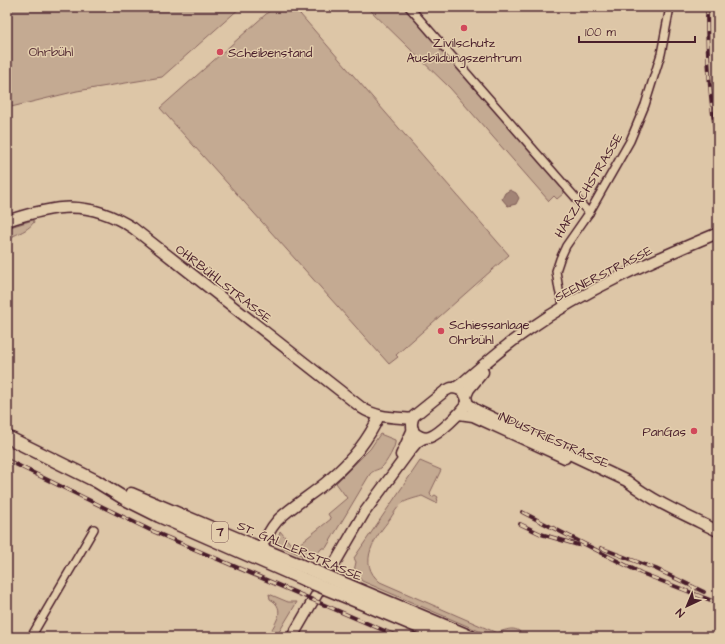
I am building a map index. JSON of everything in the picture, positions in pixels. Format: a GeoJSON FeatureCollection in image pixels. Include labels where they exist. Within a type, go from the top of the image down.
{"type":"FeatureCollection","features":[{"type":"Feature","properties":{"kind":"main road","name":"OHRBÜHLSTRASSE"},"geometry":{"type":"LineString","coordinates":[[7,221],[36,212],[61,208],[87,209],[103,213],[121,221],[138,232],[362,408],[379,416],[412,419]]}},
{"type":"Feature","properties":{"kind":"main road","name":"SEENERSTRASSE"},"geometry":{"type":"LineString","coordinates":[[412,419],[417,413],[444,391],[455,388],[461,384],[505,346],[564,307],[584,295],[654,260],[718,233]]}},
{"type":"Feature","properties":{"kind":"main road","name":"SEENERSTRASSE"},"geometry":{"type":"LineString","coordinates":[[292,637],[364,513],[390,477],[417,442],[434,435],[459,414],[466,400],[469,389],[505,346]]}},
{"type":"Feature","properties":{"kind":"main road"},"geometry":{"type":"LineString","coordinates":[[455,388],[461,391],[466,400]]}},
{"type":"Feature","properties":{"kind":"main road","name":"INDUSTRIESTRASSE"},"geometry":{"type":"LineString","coordinates":[[466,400],[476,410],[627,481],[655,500],[718,531]]}},
{"type":"Feature","properties":{"kind":"main road","name":"INDUSTRIESTRASSE"},"geometry":{"type":"LineString","coordinates":[[459,414],[473,416],[625,486],[638,489]]}},
{"type":"Feature","properties":{"kind":"main road"},"geometry":{"type":"LineString","coordinates":[[259,554],[268,534],[278,520],[330,480],[346,464],[369,436],[379,416]]}},
{"type":"Feature","properties":{"kind":"main road"},"geometry":{"type":"LineString","coordinates":[[412,419],[413,429],[417,435],[424,438]]}},
{"type":"Feature","properties":{"kind":"main road","name":"SEENERSTRASSE"},"geometry":{"type":"LineString","coordinates":[[390,477],[413,429]]}},
{"type":"Feature","properties":{"kind":"main road","name":"ST. GALLERSTRASSE"},"geometry":{"type":"LineString","coordinates":[[7,437],[96,481],[127,500],[159,516],[259,554],[344,590],[471,637]]}},
{"type":"Feature","properties":{"kind":"main road","name":"ST. GALLERSTRASSE"},"geometry":{"type":"LineString","coordinates":[[344,590],[443,637]]}},
{"type":"Feature","properties":{"kind":"street"},"geometry":{"type":"LineString","coordinates":[[409,7],[588,213]]}},
{"type":"Feature","properties":{"kind":"street","name":"HARZACHSTRASSE"},"geometry":{"type":"LineString","coordinates":[[564,307],[556,271],[560,259],[566,246],[588,213],[630,141],[645,105],[661,54],[670,7]]}},
{"type":"Feature","properties":{"kind":"street"},"geometry":{"type":"LineString","coordinates":[[31,637],[94,529]]}},
{"type":"Feature","properties":{"kind":"green space","name":"Ohrbühl"},"geometry":{"type":"Polygon","coordinates":[[[7,7],[241,7],[162,77],[77,91],[7,108],[7,7]]]}},
{"type":"Feature","properties":{"kind":"green space"},"geometry":{"type":"Polygon","coordinates":[[[274,7],[294,7],[509,255],[396,355],[398,357],[389,364],[160,108],[274,7]]]}},
{"type":"Feature","properties":{"kind":"green space"},"geometry":{"type":"Polygon","coordinates":[[[367,7],[409,7],[564,185],[564,193],[557,199],[554,196],[549,201],[450,88],[367,7]]]}},
{"type":"Feature","properties":{"kind":"green space"},"geometry":{"type":"Polygon","coordinates":[[[33,220],[34,222],[30,227],[13,236],[7,249],[7,228],[33,220]]]}},
{"type":"Feature","properties":{"kind":"green space"},"geometry":{"type":"Polygon","coordinates":[[[380,434],[395,440],[393,450],[383,466],[370,474],[326,548],[322,548],[317,554],[303,556],[278,545],[280,531],[294,548],[331,519],[328,514],[347,498],[336,483],[370,449],[380,434]]]}},
{"type":"Feature","properties":{"kind":"green space"},"geometry":{"type":"Polygon","coordinates":[[[420,461],[441,470],[430,493],[432,497],[435,495],[438,497],[438,500],[436,503],[422,496],[401,504],[374,541],[369,558],[369,567],[373,575],[380,582],[497,633],[508,629],[515,629],[522,633],[524,637],[493,637],[362,581],[354,571],[356,562],[354,558],[420,461]]]}},
{"type":"Feature","properties":{"kind":"green space"},"geometry":{"type":"Polygon","coordinates":[[[269,594],[288,602],[297,602],[276,637],[267,637],[276,622],[279,612],[278,607],[270,599],[269,594]]]}},
{"type":"Feature","properties":{"kind":"shaded area"},"geometry":{"type":"Polygon","coordinates":[[[510,190],[516,193],[519,198],[516,204],[508,206],[502,199],[505,193],[510,190]]]}},
{"type":"Feature","properties":{"kind":"railway"},"geometry":{"type":"LineString","coordinates":[[707,7],[709,77],[712,111],[718,146]]}},
{"type":"Feature","properties":{"kind":"railway"},"geometry":{"type":"LineString","coordinates":[[7,460],[150,530],[399,637]]}},
{"type":"Feature","properties":{"kind":"railway"},"geometry":{"type":"LineString","coordinates":[[522,512],[641,573],[718,603]]}},
{"type":"Feature","properties":{"kind":"railway"},"geometry":{"type":"LineString","coordinates":[[520,524],[541,534],[578,545]]}},
{"type":"Feature","properties":{"kind":"railway"},"geometry":{"type":"LineString","coordinates":[[601,548],[656,569],[704,592]]}},
{"type":"Feature","properties":{"kind":"place","name":"Zivilschutz Ausbildungszentrum"},"geometry":{"type":"Point","coordinates":[464,28]}},
{"type":"Feature","properties":{"kind":"place","name":"Scheibenstand"},"geometry":{"type":"Point","coordinates":[220,52]}},
{"type":"Feature","properties":{"kind":"place","name":"Schiessanlage Ohrbühl"},"geometry":{"type":"Point","coordinates":[441,331]}},
{"type":"Feature","properties":{"kind":"place","name":"PanGas"},"geometry":{"type":"Point","coordinates":[694,431]}}]}
